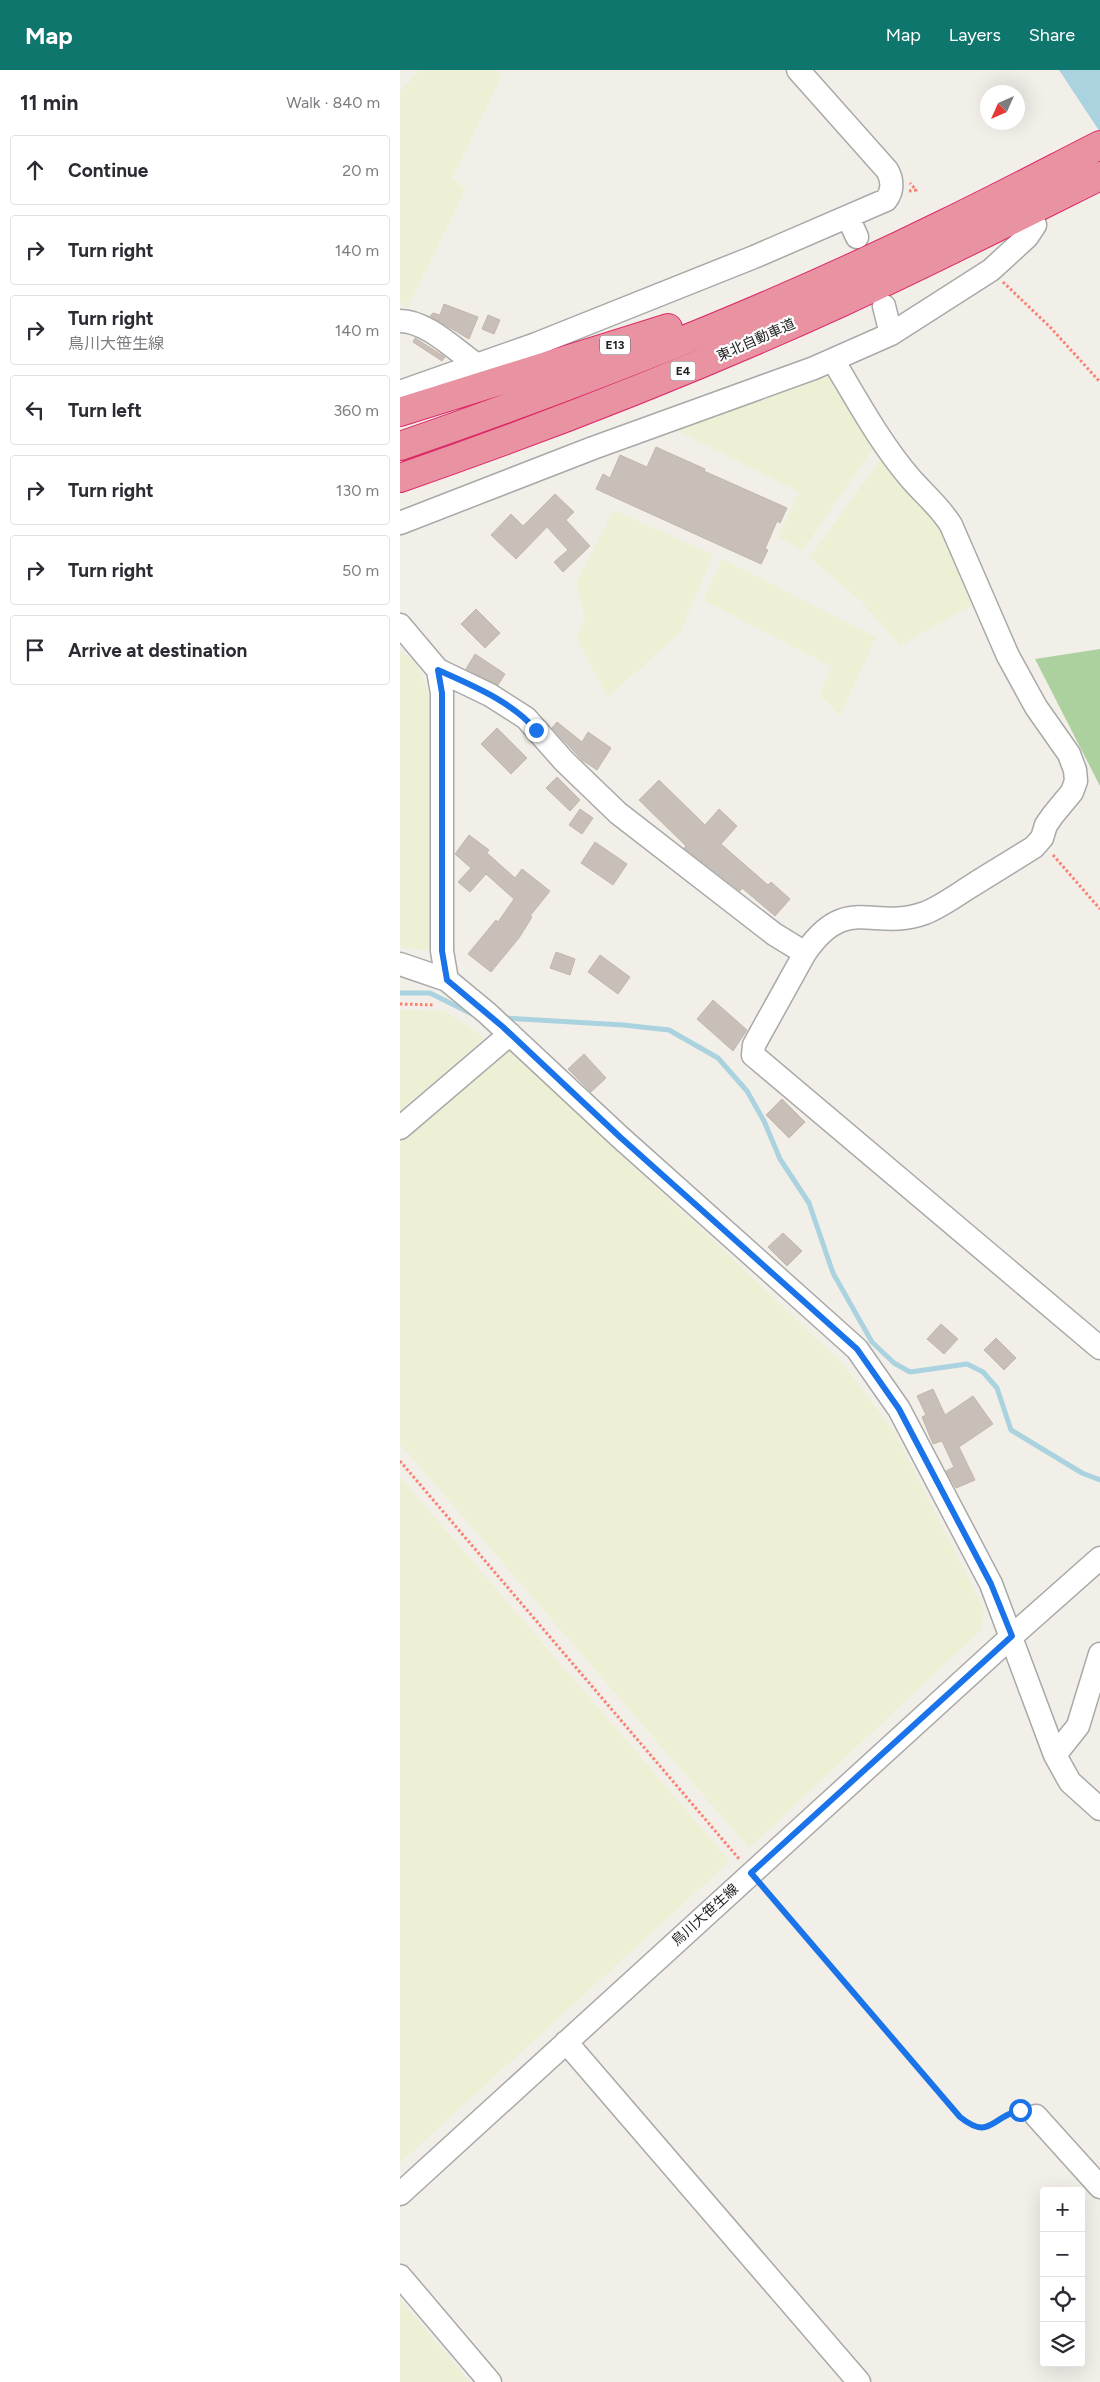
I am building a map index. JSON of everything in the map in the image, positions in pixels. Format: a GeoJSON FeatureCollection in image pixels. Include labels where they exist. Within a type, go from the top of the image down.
{"type":"FeatureCollection","features":[{"type":"Feature","properties":{"kind":"highway","name":"東北自動車道"},"geometry":{"type":"LineString","coordinates":[[400,446],[560,389],[693,336],[945,224],[1100,145]]}},
{"type":"Feature","properties":{"kind":"highway","name":"東北自動車道"},"geometry":{"type":"LineString","coordinates":[[400,478],[476,451],[701,364],[842,302],[959,247],[1100,176]]}},
{"type":"Feature","properties":{"kind":"highway","name":"E13"},"geometry":{"type":"LineString","coordinates":[[400,412],[829,277]]}},
{"type":"Feature","properties":{"kind":"street"},"geometry":{"type":"LineString","coordinates":[[400,392],[536,344],[745,261],[852,227],[886,200],[891,192],[891,177],[882,163],[798,70]]}},
{"type":"Feature","properties":{"kind":"street"},"geometry":{"type":"LineString","coordinates":[[400,523],[593,448],[833,360],[891,334],[991,270],[1027,237],[1035,225]]}},
{"type":"Feature","properties":{"kind":"street"},"geometry":{"type":"LineString","coordinates":[[884,306],[891,334]]}},
{"type":"Feature","properties":{"kind":"street"},"geometry":{"type":"LineString","coordinates":[[400,321],[410,321],[434,333],[477,365]]}},
{"type":"Feature","properties":{"kind":"street"},"geometry":{"type":"LineString","coordinates":[[833,360],[870,421],[900,464],[942,510],[951,525],[1008,656],[1036,707],[1069,754],[1075,770],[1074,786],[1046,825],[1045,832],[1034,847],[925,912],[908,917],[860,916],[844,918],[835,922],[819,936],[805,953],[754,1045],[753,1055],[1100,1348]]}},
{"type":"Feature","properties":{"kind":"street"},"geometry":{"type":"LineString","coordinates":[[400,625],[438,670],[490,695],[526,718],[564,760],[618,813],[774,934],[805,953]]}},
{"type":"Feature","properties":{"kind":"street"},"geometry":{"type":"LineString","coordinates":[[438,670],[442,693],[442,951],[447,980]]}},
{"type":"Feature","properties":{"kind":"street"},"geometry":{"type":"LineString","coordinates":[[400,964],[447,980],[500,1024],[620,1137],[857,1349],[899,1409],[991,1584],[1055,1754],[1070,1782],[1100,1809]]}},
{"type":"Feature","properties":{"kind":"street"},"geometry":{"type":"LineString","coordinates":[[400,1128],[500,1024]]}},
{"type":"Feature","properties":{"kind":"street","name":"鳥川大笹生線"},"geometry":{"type":"LineString","coordinates":[[400,2194],[751,1873],[1100,1558]]}},
{"type":"Feature","properties":{"kind":"street"},"geometry":{"type":"LineString","coordinates":[[1055,1754],[1078,1726],[1100,1654]]}},
{"type":"Feature","properties":{"kind":"street"},"geometry":{"type":"LineString","coordinates":[[566,2042],[859,2382]]}},
{"type":"Feature","properties":{"kind":"street"},"geometry":{"type":"LineString","coordinates":[[1036,2116],[1100,2187]]}},
{"type":"Feature","properties":{"kind":"street"},"geometry":{"type":"LineString","coordinates":[[400,2276],[490,2382]]}},
{"type":"Feature","properties":{"kind":"path"},"geometry":{"type":"LineString","coordinates":[[991,270],[1050,327],[1100,382]]}},
{"type":"Feature","properties":{"kind":"path"},"geometry":{"type":"LineString","coordinates":[[1040,840],[1100,909]]}},
{"type":"Feature","properties":{"kind":"path"},"geometry":{"type":"LineString","coordinates":[[400,1004],[435,1005]]}},
{"type":"Feature","properties":{"kind":"path"},"geometry":{"type":"LineString","coordinates":[[400,1461],[960,2117],[978,2129],[986,2128],[1008,2113],[1020,2110],[1028,2111],[1036,2116]]}},
{"type":"Feature","properties":{"kind":"green space"},"geometry":{"type":"Polygon","coordinates":[[[419,70],[496,70],[502,75],[452,179],[466,189],[407,308],[400,302],[400,92],[419,70]]]}},
{"type":"Feature","properties":{"kind":"green space"},"geometry":{"type":"Polygon","coordinates":[[[834,368],[879,440],[802,551],[778,536],[799,492],[675,429],[834,368]]]}},
{"type":"Feature","properties":{"kind":"green space"},"geometry":{"type":"Polygon","coordinates":[[[883,456],[942,529],[980,600],[900,646],[863,603],[809,558],[883,456]]]}},
{"type":"Feature","properties":{"kind":"green space"},"geometry":{"type":"Polygon","coordinates":[[[614,510],[713,555],[680,633],[608,697],[576,638],[585,620],[576,583],[614,510]]]}},
{"type":"Feature","properties":{"kind":"green space"},"geometry":{"type":"Polygon","coordinates":[[[722,559],[876,637],[840,716],[820,695],[832,667],[703,600],[722,559]]]}},
{"type":"Feature","properties":{"kind":"green space"},"geometry":{"type":"Polygon","coordinates":[[[1100,649],[1100,786],[1035,659],[1100,649]]]}},
{"type":"Feature","properties":{"kind":"green space"},"geometry":{"type":"Polygon","coordinates":[[[400,651],[416,662],[430,696],[431,951],[400,947],[400,651]]]}},
{"type":"Feature","properties":{"kind":"green space"},"geometry":{"type":"Polygon","coordinates":[[[400,1010],[445,1011],[485,1038],[400,1111],[400,1010]]]}},
{"type":"Feature","properties":{"kind":"green space"},"geometry":{"type":"Polygon","coordinates":[[[509,1051],[842,1363],[895,1433],[984,1609],[982,1629],[749,1848],[400,1444],[400,1143],[509,1051]]]}},
{"type":"Feature","properties":{"kind":"green space"},"geometry":{"type":"Polygon","coordinates":[[[400,1477],[730,1861],[400,2163],[400,1477]]]}},
{"type":"Feature","properties":{"kind":"green space"},"geometry":{"type":"Polygon","coordinates":[[[400,2299],[470,2382],[400,2382],[400,2299]]]}},
{"type":"Feature","properties":{"kind":"water"},"geometry":{"type":"Polygon","coordinates":[[[1059,70],[1100,70],[1100,132],[1059,70]]]}},
{"type":"Feature","properties":{"kind":"building"},"geometry":{"type":"Polygon","coordinates":[[[444,304],[478,317],[469,339],[430,316],[433,313],[440,315],[444,304]]]}},
{"type":"Feature","properties":{"kind":"building"},"geometry":{"type":"Polygon","coordinates":[[[488,315],[500,320],[494,334],[482,329],[488,315]]]}},
{"type":"Feature","properties":{"kind":"building"},"geometry":{"type":"Polygon","coordinates":[[[415,338],[445,357],[442,361],[413,342],[415,338]]]}},
{"type":"Feature","properties":{"kind":"building"},"geometry":{"type":"Polygon","coordinates":[[[656,447],[787,508],[780,523],[777,521],[765,549],[768,550],[761,564],[596,489],[603,474],[610,478],[620,455],[647,467],[656,447]]]}},
{"type":"Feature","properties":{"kind":"building"},"geometry":{"type":"Polygon","coordinates":[[[555,494],[574,512],[566,520],[590,546],[563,572],[554,562],[568,550],[547,527],[516,559],[491,535],[511,514],[523,526],[555,494]]]}},
{"type":"Feature","properties":{"kind":"building"},"geometry":{"type":"Polygon","coordinates":[[[476,609],[500,633],[485,648],[461,624],[476,609]]]}},
{"type":"Feature","properties":{"kind":"building"},"geometry":{"type":"Polygon","coordinates":[[[475,654],[505,674],[498,685],[466,669],[475,654]]]}},
{"type":"Feature","properties":{"kind":"building"},"geometry":{"type":"Polygon","coordinates":[[[557,722],[582,742],[588,732],[611,748],[597,770],[582,760],[552,728],[557,722]]]}},
{"type":"Feature","properties":{"kind":"building"},"geometry":{"type":"Polygon","coordinates":[[[497,728],[527,758],[511,774],[481,744],[497,728]]]}},
{"type":"Feature","properties":{"kind":"building"},"geometry":{"type":"Polygon","coordinates":[[[557,777],[580,800],[570,811],[546,788],[557,777]]]}},
{"type":"Feature","properties":{"kind":"building"},"geometry":{"type":"Polygon","coordinates":[[[659,780],[705,825],[719,809],[737,826],[721,844],[768,885],[771,882],[790,899],[775,916],[742,888],[740,891],[684,848],[686,846],[639,800],[659,780]]]}},
{"type":"Feature","properties":{"kind":"building"},"geometry":{"type":"Polygon","coordinates":[[[580,809],[593,818],[582,834],[569,825],[580,809]]]}},
{"type":"Feature","properties":{"kind":"building"},"geometry":{"type":"Polygon","coordinates":[[[469,835],[489,850],[487,853],[515,878],[522,869],[550,891],[530,916],[532,917],[519,938],[491,972],[468,954],[496,920],[498,922],[514,899],[486,874],[470,892],[458,882],[471,868],[455,854],[469,835]]]}},
{"type":"Feature","properties":{"kind":"building"},"geometry":{"type":"Polygon","coordinates":[[[595,842],[627,864],[613,885],[581,863],[595,842]]]}},
{"type":"Feature","properties":{"kind":"building"},"geometry":{"type":"Polygon","coordinates":[[[556,952],[575,959],[570,975],[550,968],[556,952]]]}},
{"type":"Feature","properties":{"kind":"building"},"geometry":{"type":"Polygon","coordinates":[[[600,955],[630,977],[618,994],[588,972],[600,955]]]}},
{"type":"Feature","properties":{"kind":"building"},"geometry":{"type":"Polygon","coordinates":[[[713,1000],[747,1030],[733,1051],[697,1019],[713,1000]]]}},
{"type":"Feature","properties":{"kind":"building"},"geometry":{"type":"Polygon","coordinates":[[[584,1054],[606,1078],[591,1092],[568,1069],[584,1054]]]}},
{"type":"Feature","properties":{"kind":"building"},"geometry":{"type":"Polygon","coordinates":[[[782,1099],[805,1122],[789,1138],[766,1115],[782,1099]]]}},
{"type":"Feature","properties":{"kind":"building"},"geometry":{"type":"Polygon","coordinates":[[[783,1233],[802,1251],[787,1266],[768,1247],[783,1233]]]}},
{"type":"Feature","properties":{"kind":"building"},"geometry":{"type":"Polygon","coordinates":[[[941,1324],[958,1339],[944,1354],[927,1339],[941,1324]]]}},
{"type":"Feature","properties":{"kind":"building"},"geometry":{"type":"Polygon","coordinates":[[[996,1338],[1016,1358],[1004,1370],[984,1350],[996,1338]]]}},
{"type":"Feature","properties":{"kind":"building"},"geometry":{"type":"Polygon","coordinates":[[[933,1389],[945,1415],[973,1396],[993,1424],[959,1447],[975,1480],[956,1488],[946,1471],[954,1467],[942,1441],[933,1444],[922,1417],[926,1415],[917,1396],[933,1389]]]}},
{"type":"Feature","properties":{"kind":"waterway"},"geometry":{"type":"LineString","coordinates":[[400,993],[430,993],[476,1016]]}},
{"type":"Feature","properties":{"kind":"waterway"},"geometry":{"type":"LineString","coordinates":[[504,1018],[623,1025],[669,1030],[718,1058],[747,1091],[764,1121],[780,1159],[809,1203],[833,1273],[872,1342],[894,1363],[910,1372],[967,1364],[983,1372],[997,1388],[1011,1430],[1082,1473],[1100,1480]]}},
{"type":"Feature","properties":{"kind":"route"},"geometry":{"type":"LineString","coordinates":[[536,730],[526,718],[490,695],[438,670],[442,693],[442,951],[447,980],[503,1027],[620,1137],[857,1349],[899,1409],[991,1584],[1012,1636],[751,1873],[960,2117],[978,2129],[986,2128],[1008,2113],[1020,2110]]}}]}
